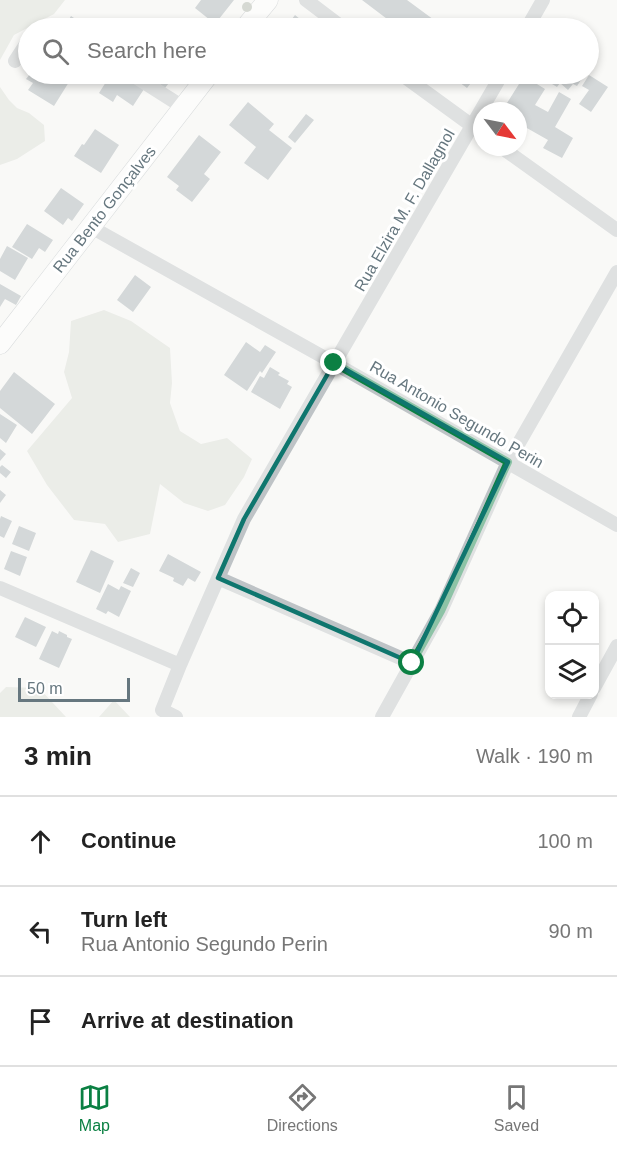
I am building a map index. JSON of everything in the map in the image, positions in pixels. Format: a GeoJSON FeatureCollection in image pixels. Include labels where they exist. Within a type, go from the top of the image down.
{"type":"FeatureCollection","features":[{"type":"Feature","properties":{"kind":"street"},"geometry":{"type":"LineString","coordinates":[[253,18],[268,0]]}},
{"type":"Feature","properties":{"kind":"street"},"geometry":{"type":"LineString","coordinates":[[306,0],[330,18]]}},
{"type":"Feature","properties":{"kind":"street"},"geometry":{"type":"LineString","coordinates":[[533,18],[543,0]]}},
{"type":"Feature","properties":{"kind":"street"},"geometry":{"type":"LineString","coordinates":[[15,61],[18,56]]}},
{"type":"Feature","properties":{"kind":"street"},"geometry":{"type":"LineString","coordinates":[[147,84],[183,107]]}},
{"type":"Feature","properties":{"kind":"street","name":"Rua Bento Gonçalves"},"geometry":{"type":"LineString","coordinates":[[0,344],[201,84]]}},
{"type":"Feature","properties":{"kind":"street"},"geometry":{"type":"LineString","coordinates":[[415,84],[473,127]]}},
{"type":"Feature","properties":{"kind":"street","name":"Rua Elzira M. F. Dallagnol"},"geometry":{"type":"LineString","coordinates":[[490,102],[498,84]]}},
{"type":"Feature","properties":{"kind":"street","name":"Rua Elzira M. F. Dallagnol"},"geometry":{"type":"LineString","coordinates":[[176,717],[162,710],[244,519],[334,363],[473,137]]}},
{"type":"Feature","properties":{"kind":"street"},"geometry":{"type":"LineString","coordinates":[[514,156],[617,230]]}},
{"type":"Feature","properties":{"kind":"street","name":"Rua Antonio Segundo Perin"},"geometry":{"type":"LineString","coordinates":[[91,227],[617,525]]}},
{"type":"Feature","properties":{"kind":"street"},"geometry":{"type":"LineString","coordinates":[[382,717],[441,611],[508,462],[617,272]]}},
{"type":"Feature","properties":{"kind":"street"},"geometry":{"type":"LineString","coordinates":[[218,578],[412,663]]}},
{"type":"Feature","properties":{"kind":"street"},"geometry":{"type":"LineString","coordinates":[[0,588],[180,665]]}},
{"type":"Feature","properties":{"kind":"street"},"geometry":{"type":"LineString","coordinates":[[599,679],[617,645]]}},
{"type":"Feature","properties":{"kind":"street"},"geometry":{"type":"LineString","coordinates":[[579,717],[588,699]]}},
{"type":"Feature","properties":{"kind":"highlighted area"},"geometry":{"type":"Polygon","coordinates":[[[334,363],[508,462],[412,663],[218,578],[244,519],[334,363]]]}},
{"type":"Feature","properties":{"kind":"shaded area"},"geometry":{"type":"Polygon","coordinates":[[[0,0],[65,0],[54,14],[46,18],[18,18],[18,33],[14,35],[0,60],[0,0]]]}},
{"type":"Feature","properties":{"kind":"shaded area"},"geometry":{"type":"Polygon","coordinates":[[[0,87],[17,108],[29,113],[44,125],[45,141],[17,159],[0,165],[0,87]]]}},
{"type":"Feature","properties":{"kind":"shaded area"},"geometry":{"type":"Polygon","coordinates":[[[104,310],[131,321],[170,348],[172,383],[170,403],[180,431],[201,444],[227,438],[252,459],[244,477],[225,505],[208,511],[184,503],[160,484],[150,534],[118,542],[105,524],[74,520],[47,485],[27,451],[72,398],[64,372],[69,352],[71,321],[104,310]]]}},
{"type":"Feature","properties":{"kind":"shaded area"},"geometry":{"type":"Polygon","coordinates":[[[6,687],[39,688],[66,717],[0,717],[0,693],[6,687]]]}},
{"type":"Feature","properties":{"kind":"shaded area"},"geometry":{"type":"Polygon","coordinates":[[[114,700],[130,717],[99,717],[114,700]]]}},
{"type":"Feature","properties":{"kind":"building"},"geometry":{"type":"Polygon","coordinates":[[[201,0],[234,0],[220,18],[208,18],[195,8],[201,0]]]}},
{"type":"Feature","properties":{"kind":"building"},"geometry":{"type":"Polygon","coordinates":[[[362,0],[407,0],[431,18],[386,18],[362,0]]]}},
{"type":"Feature","properties":{"kind":"building"},"geometry":{"type":"Polygon","coordinates":[[[599,81],[608,87],[591,112],[579,104],[589,90],[582,86],[583,84],[599,84],[599,81]]]}},
{"type":"Feature","properties":{"kind":"building"},"geometry":{"type":"Polygon","coordinates":[[[32,84],[68,84],[54,106],[28,90],[32,84]]]}},
{"type":"Feature","properties":{"kind":"building"},"geometry":{"type":"Polygon","coordinates":[[[105,84],[143,84],[146,86],[133,106],[117,95],[113,102],[99,93],[105,84]]]}},
{"type":"Feature","properties":{"kind":"building"},"geometry":{"type":"Polygon","coordinates":[[[519,84],[537,84],[545,89],[535,105],[548,112],[559,92],[571,99],[555,127],[573,138],[562,158],[543,148],[548,140],[527,128],[527,102],[508,102],[519,84]]]}},
{"type":"Feature","properties":{"kind":"building"},"geometry":{"type":"Polygon","coordinates":[[[561,84],[573,84],[568,90],[561,84]]]}},
{"type":"Feature","properties":{"kind":"building"},"geometry":{"type":"Polygon","coordinates":[[[248,102],[274,124],[269,130],[292,148],[268,180],[244,163],[256,147],[229,125],[248,102]]]}},
{"type":"Feature","properties":{"kind":"building"},"geometry":{"type":"Polygon","coordinates":[[[306,114],[314,120],[295,143],[288,137],[306,114]]]}},
{"type":"Feature","properties":{"kind":"building"},"geometry":{"type":"Polygon","coordinates":[[[95,129],[119,145],[101,173],[74,156],[95,129]]]}},
{"type":"Feature","properties":{"kind":"building"},"geometry":{"type":"Polygon","coordinates":[[[199,135],[221,152],[204,174],[210,179],[192,202],[176,190],[179,186],[167,177],[199,135]]]}},
{"type":"Feature","properties":{"kind":"building"},"geometry":{"type":"Polygon","coordinates":[[[61,188],[84,204],[72,221],[68,218],[63,225],[44,211],[61,188]]]}},
{"type":"Feature","properties":{"kind":"building"},"geometry":{"type":"Polygon","coordinates":[[[27,224],[53,240],[45,252],[39,248],[32,259],[12,247],[27,224]]]}},
{"type":"Feature","properties":{"kind":"building"},"geometry":{"type":"Polygon","coordinates":[[[7,246],[28,258],[15,280],[0,271],[0,259],[7,246]]]}},
{"type":"Feature","properties":{"kind":"building"},"geometry":{"type":"Polygon","coordinates":[[[135,275],[151,287],[133,312],[117,300],[135,275]]]}},
{"type":"Feature","properties":{"kind":"building"},"geometry":{"type":"Polygon","coordinates":[[[0,284],[21,296],[16,305],[5,299],[0,307],[0,284]]]}},
{"type":"Feature","properties":{"kind":"building"},"geometry":{"type":"Polygon","coordinates":[[[246,342],[260,352],[265,345],[276,352],[247,391],[224,375],[246,342]]]}},
{"type":"Feature","properties":{"kind":"building"},"geometry":{"type":"Polygon","coordinates":[[[270,367],[289,381],[287,384],[292,387],[280,409],[251,392],[260,376],[264,378],[270,367]]]}},
{"type":"Feature","properties":{"kind":"building"},"geometry":{"type":"Polygon","coordinates":[[[14,372],[55,404],[32,434],[0,408],[0,391],[14,372]]]}},
{"type":"Feature","properties":{"kind":"building"},"geometry":{"type":"Polygon","coordinates":[[[0,414],[17,425],[6,443],[0,438],[0,414]]]}},
{"type":"Feature","properties":{"kind":"building"},"geometry":{"type":"Polygon","coordinates":[[[0,449],[6,454],[0,461],[0,449]]]}},
{"type":"Feature","properties":{"kind":"building"},"geometry":{"type":"Polygon","coordinates":[[[2,465],[11,472],[6,478],[0,473],[2,465]]]}},
{"type":"Feature","properties":{"kind":"building"},"geometry":{"type":"Polygon","coordinates":[[[0,490],[6,495],[0,503],[0,490]]]}},
{"type":"Feature","properties":{"kind":"building"},"geometry":{"type":"Polygon","coordinates":[[[1,516],[12,521],[4,538],[0,536],[1,516]]]}},
{"type":"Feature","properties":{"kind":"building"},"geometry":{"type":"Polygon","coordinates":[[[19,526],[36,533],[29,551],[12,544],[19,526]]]}},
{"type":"Feature","properties":{"kind":"building"},"geometry":{"type":"Polygon","coordinates":[[[91,550],[114,561],[100,593],[76,582],[91,550]]]}},
{"type":"Feature","properties":{"kind":"building"},"geometry":{"type":"Polygon","coordinates":[[[11,551],[27,557],[20,576],[4,569],[11,551]]]}},
{"type":"Feature","properties":{"kind":"building"},"geometry":{"type":"Polygon","coordinates":[[[168,554],[201,572],[195,582],[188,578],[183,586],[173,581],[174,578],[159,571],[168,554]]]}},
{"type":"Feature","properties":{"kind":"building"},"geometry":{"type":"Polygon","coordinates":[[[131,568],[140,573],[133,587],[123,583],[131,568]]]}},
{"type":"Feature","properties":{"kind":"building"},"geometry":{"type":"Polygon","coordinates":[[[108,584],[119,590],[121,586],[131,591],[119,617],[108,611],[106,614],[96,609],[108,584]]]}},
{"type":"Feature","properties":{"kind":"building"},"geometry":{"type":"Polygon","coordinates":[[[25,617],[46,627],[36,647],[15,637],[25,617]]]}},
{"type":"Feature","properties":{"kind":"building"},"geometry":{"type":"Polygon","coordinates":[[[52,631],[58,634],[59,631],[72,639],[59,668],[39,659],[52,631]]]}},
{"type":"Feature","properties":{"kind":"route"},"geometry":{"type":"LineString","coordinates":[[334,363],[508,462],[441,611],[412,663]]}}]}
